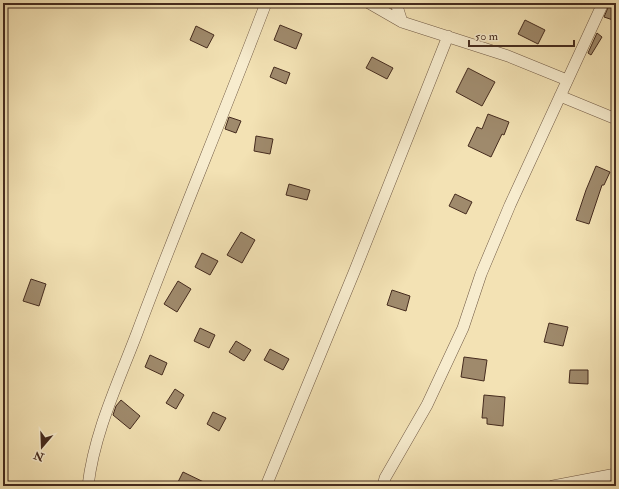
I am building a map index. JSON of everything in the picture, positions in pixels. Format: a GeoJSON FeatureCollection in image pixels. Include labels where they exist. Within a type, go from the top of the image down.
{"type":"FeatureCollection","features":[{"type":"Feature","properties":{"kind":"street"},"geometry":{"type":"LineString","coordinates":[[88,486],[95,446],[177,226],[225,111],[266,3]]}},
{"type":"Feature","properties":{"kind":"street"},"geometry":{"type":"LineString","coordinates":[[369,3],[402,22],[508,56],[567,80]]}},
{"type":"Feature","properties":{"kind":"street"},"geometry":{"type":"LineString","coordinates":[[396,3],[402,22]]}},
{"type":"Feature","properties":{"kind":"street"},"geometry":{"type":"LineString","coordinates":[[383,486],[385,478],[427,405],[463,328],[481,274],[507,212],[603,3]]}},
{"type":"Feature","properties":{"kind":"street"},"geometry":{"type":"LineString","coordinates":[[266,486],[355,270],[448,36]]}},
{"type":"Feature","properties":{"kind":"street"},"geometry":{"type":"LineString","coordinates":[[560,96],[616,119]]}},
{"type":"Feature","properties":{"kind":"street"},"geometry":{"type":"LineString","coordinates":[[553,486],[583,483],[616,474]]}},
{"type":"Feature","properties":{"kind":"building"},"geometry":{"type":"Polygon","coordinates":[[[610,3],[616,3],[616,21],[604,17],[610,3]]]}},
{"type":"Feature","properties":{"kind":"building"},"geometry":{"type":"Polygon","coordinates":[[[525,20],[545,30],[538,44],[518,34],[525,20]]]}},
{"type":"Feature","properties":{"kind":"building"},"geometry":{"type":"Polygon","coordinates":[[[280,25],[302,34],[296,49],[274,40],[280,25]]]}},
{"type":"Feature","properties":{"kind":"building"},"geometry":{"type":"Polygon","coordinates":[[[196,26],[214,35],[207,48],[190,40],[196,26]]]}},
{"type":"Feature","properties":{"kind":"building"},"geometry":{"type":"Polygon","coordinates":[[[597,33],[602,37],[591,55],[588,53],[597,33]]]}},
{"type":"Feature","properties":{"kind":"building"},"geometry":{"type":"Polygon","coordinates":[[[372,57],[393,68],[387,79],[366,68],[372,57]]]}},
{"type":"Feature","properties":{"kind":"building"},"geometry":{"type":"Polygon","coordinates":[[[274,67],[290,73],[286,84],[270,77],[274,67]]]}},
{"type":"Feature","properties":{"kind":"building"},"geometry":{"type":"Polygon","coordinates":[[[468,68],[495,82],[482,106],[456,92],[468,68]]]}},
{"type":"Feature","properties":{"kind":"building"},"geometry":{"type":"Polygon","coordinates":[[[488,114],[509,122],[504,135],[502,134],[491,157],[468,146],[477,127],[482,129],[488,114]]]}},
{"type":"Feature","properties":{"kind":"building"},"geometry":{"type":"Polygon","coordinates":[[[229,117],[241,121],[236,133],[225,129],[229,117]]]}},
{"type":"Feature","properties":{"kind":"building"},"geometry":{"type":"Polygon","coordinates":[[[256,136],[273,139],[270,154],[254,151],[256,136]]]}},
{"type":"Feature","properties":{"kind":"building"},"geometry":{"type":"Polygon","coordinates":[[[596,166],[610,172],[604,185],[602,185],[589,224],[576,220],[596,166]]]}},
{"type":"Feature","properties":{"kind":"building"},"geometry":{"type":"Polygon","coordinates":[[[289,184],[310,190],[307,200],[286,195],[289,184]]]}},
{"type":"Feature","properties":{"kind":"building"},"geometry":{"type":"Polygon","coordinates":[[[455,194],[472,202],[466,214],[449,206],[455,194]]]}},
{"type":"Feature","properties":{"kind":"building"},"geometry":{"type":"Polygon","coordinates":[[[241,232],[255,240],[242,263],[227,255],[241,232]]]}},
{"type":"Feature","properties":{"kind":"building"},"geometry":{"type":"Polygon","coordinates":[[[202,253],[218,261],[210,275],[195,267],[202,253]]]}},
{"type":"Feature","properties":{"kind":"building"},"geometry":{"type":"Polygon","coordinates":[[[31,279],[46,284],[39,306],[23,301],[31,279]]]}},
{"type":"Feature","properties":{"kind":"building"},"geometry":{"type":"Polygon","coordinates":[[[178,281],[191,289],[177,312],[164,304],[178,281]]]}},
{"type":"Feature","properties":{"kind":"building"},"geometry":{"type":"Polygon","coordinates":[[[392,290],[410,296],[406,311],[387,305],[392,290]]]}},
{"type":"Feature","properties":{"kind":"building"},"geometry":{"type":"Polygon","coordinates":[[[549,323],[568,327],[563,346],[544,342],[549,323]]]}},
{"type":"Feature","properties":{"kind":"building"},"geometry":{"type":"Polygon","coordinates":[[[200,328],[215,335],[209,348],[194,341],[200,328]]]}},
{"type":"Feature","properties":{"kind":"building"},"geometry":{"type":"Polygon","coordinates":[[[236,341],[251,350],[244,361],[229,352],[236,341]]]}},
{"type":"Feature","properties":{"kind":"building"},"geometry":{"type":"Polygon","coordinates":[[[270,349],[289,359],[283,370],[264,360],[270,349]]]}},
{"type":"Feature","properties":{"kind":"building"},"geometry":{"type":"Polygon","coordinates":[[[150,355],[167,363],[162,375],[145,367],[150,355]]]}},
{"type":"Feature","properties":{"kind":"building"},"geometry":{"type":"Polygon","coordinates":[[[464,357],[487,360],[484,381],[461,377],[464,357]]]}},
{"type":"Feature","properties":{"kind":"building"},"geometry":{"type":"Polygon","coordinates":[[[570,370],[588,370],[588,384],[569,383],[570,370]]]}},
{"type":"Feature","properties":{"kind":"building"},"geometry":{"type":"Polygon","coordinates":[[[175,389],[184,395],[176,409],[166,403],[175,389]]]}},
{"type":"Feature","properties":{"kind":"building"},"geometry":{"type":"Polygon","coordinates":[[[484,395],[505,397],[503,426],[487,424],[487,418],[482,418],[484,395]]]}},
{"type":"Feature","properties":{"kind":"building"},"geometry":{"type":"Polygon","coordinates":[[[121,400],[140,416],[130,429],[113,415],[116,406],[121,400]]]}},
{"type":"Feature","properties":{"kind":"building"},"geometry":{"type":"Polygon","coordinates":[[[213,412],[226,418],[219,431],[207,424],[213,412]]]}},
{"type":"Feature","properties":{"kind":"building"},"geometry":{"type":"Polygon","coordinates":[[[183,472],[212,486],[176,486],[183,472]]]}}]}
